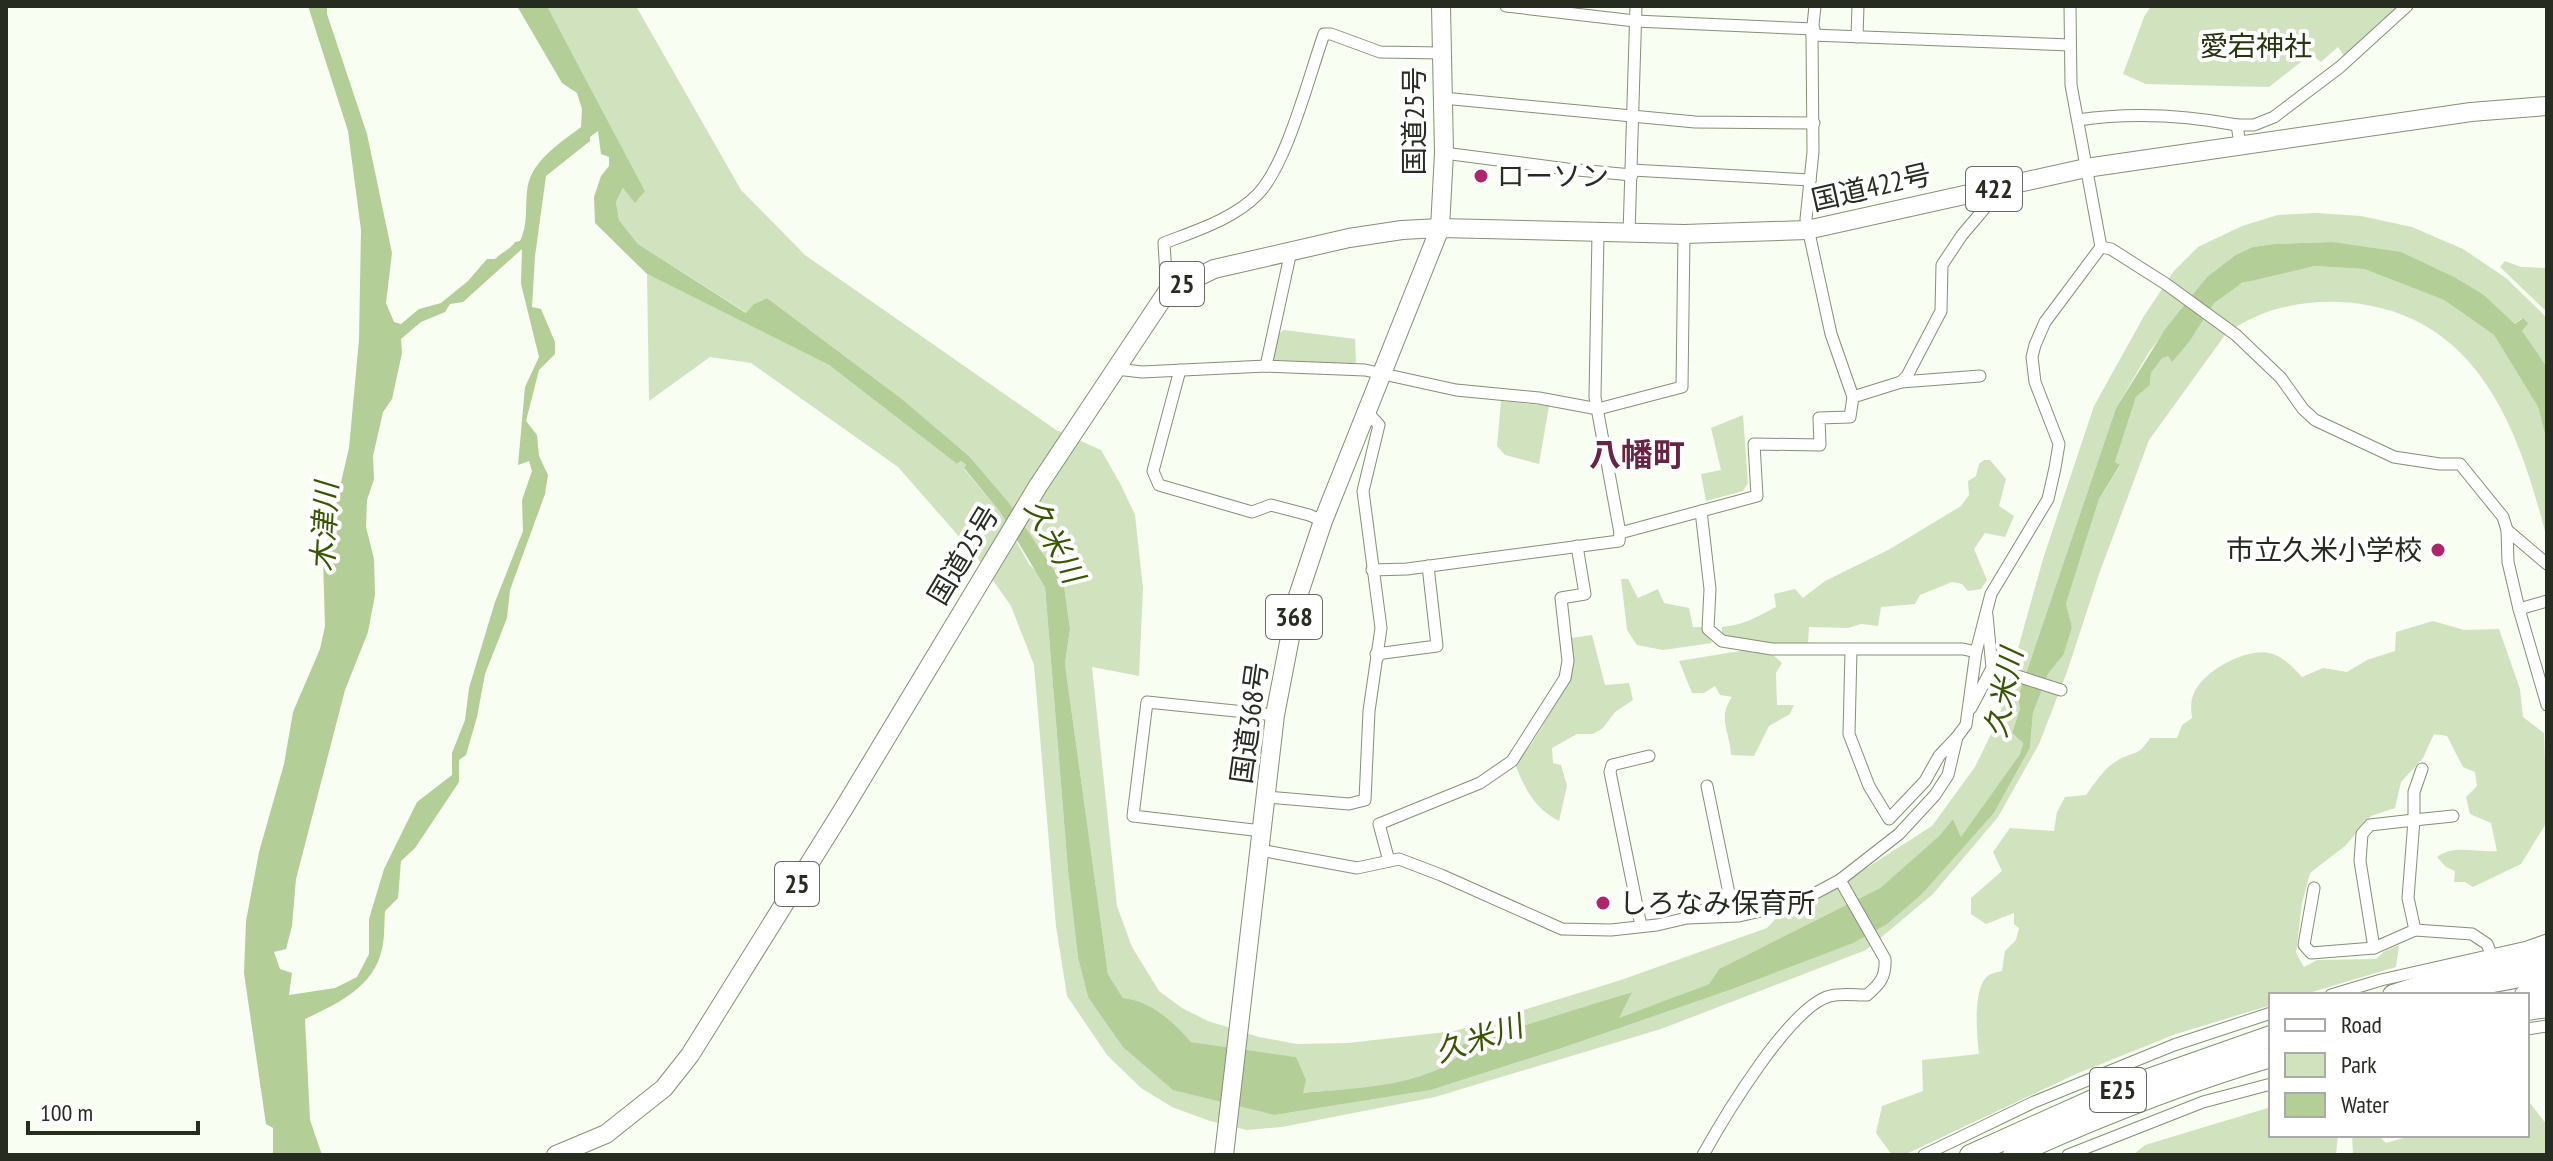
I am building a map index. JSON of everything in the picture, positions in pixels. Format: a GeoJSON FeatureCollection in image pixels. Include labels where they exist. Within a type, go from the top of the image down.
{"type":"FeatureCollection","features":[{"type":"Feature","properties":{"kind":"highway","name":"国道25号"},"geometry":{"type":"LineString","coordinates":[[1440,228],[1444,153],[1441,6]]}},
{"type":"Feature","properties":{"kind":"highway","name":"国道422号"},"geometry":{"type":"LineString","coordinates":[[1440,228],[1684,234],[1807,230],[2238,135],[2547,106]]}},
{"type":"Feature","properties":{"kind":"highway","name":"25"},"geometry":{"type":"LineString","coordinates":[[1167,292],[1214,269],[1402,230],[1440,228]]}},
{"type":"Feature","properties":{"kind":"highway","name":"国道368号"},"geometry":{"type":"LineString","coordinates":[[1224,1155],[1275,715],[1298,596],[1323,521],[1440,228]]}},
{"type":"Feature","properties":{"kind":"highway","name":"国道25号"},"geometry":{"type":"LineString","coordinates":[[556,1155],[606,1134],[664,1088],[690,1055],[1030,500],[1167,292]]}},
{"type":"Feature","properties":{"kind":"highway"},"geometry":{"type":"LineString","coordinates":[[2399,993],[2455,975],[2547,953]]}},
{"type":"Feature","properties":{"kind":"highway"},"geometry":{"type":"LineString","coordinates":[[2439,993],[2547,972]]}},
{"type":"Feature","properties":{"kind":"highway","name":"E25"},"geometry":{"type":"LineString","coordinates":[[1970,1155],[2106,1094],[2269,1037]]}},
{"type":"Feature","properties":{"kind":"highway","name":"E25"},"geometry":{"type":"LineString","coordinates":[[2013,1155],[2108,1113],[2269,1058]]}},
{"type":"Feature","properties":{"kind":"highway"},"geometry":{"type":"LineString","coordinates":[[2177,1087],[2269,1064]]}},
{"type":"Feature","properties":{"kind":"street"},"geometry":{"type":"LineString","coordinates":[[1506,6],[1635,21],[1857,37],[2070,45]]}},
{"type":"Feature","properties":{"kind":"street"},"geometry":{"type":"LineString","coordinates":[[1629,233],[1636,6]]}},
{"type":"Feature","properties":{"kind":"street"},"geometry":{"type":"LineString","coordinates":[[1620,533],[1757,496],[1754,444],[1820,445],[1819,418],[1850,417],[1853,397],[1831,334],[1807,230],[1814,123],[1815,6]]}},
{"type":"Feature","properties":{"kind":"street"},"geometry":{"type":"LineString","coordinates":[[1857,37],[1858,6]]}},
{"type":"Feature","properties":{"kind":"street"},"geometry":{"type":"LineString","coordinates":[[1851,650],[1849,734],[1869,786],[1889,819],[1925,781],[1939,756],[1966,725],[1976,652],[1991,594],[2048,499],[2055,468],[2059,444],[2035,382],[2032,357],[2045,322],[2101,247],[2071,85],[2070,6]]}},
{"type":"Feature","properties":{"kind":"street"},"geometry":{"type":"LineString","coordinates":[[2078,120],[2135,115],[2186,117],[2238,135],[2274,117],[2340,67],[2407,6]]}},
{"type":"Feature","properties":{"kind":"street"},"geometry":{"type":"LineString","coordinates":[[1167,292],[1164,243],[1240,209],[1258,194],[1278,165],[1324,34],[1380,52],[1442,53]]}},
{"type":"Feature","properties":{"kind":"street"},"geometry":{"type":"LineString","coordinates":[[1443,98],[1632,117],[1730,123],[1814,123]]}},
{"type":"Feature","properties":{"kind":"street"},"geometry":{"type":"LineString","coordinates":[[1444,153],[1567,169],[1810,180]]}},
{"type":"Feature","properties":{"kind":"street"},"geometry":{"type":"LineString","coordinates":[[1901,382],[1939,317],[1942,265],[1962,235],[2003,187]]}},
{"type":"Feature","properties":{"kind":"street"},"geometry":{"type":"LineString","coordinates":[[1372,570],[1428,566],[1619,541],[1595,397],[1598,233]]}},
{"type":"Feature","properties":{"kind":"street"},"geometry":{"type":"LineString","coordinates":[[1116,369],[1142,372],[1266,366],[1365,370],[1456,390],[1539,398],[1598,409],[1682,387],[1684,234]]}},
{"type":"Feature","properties":{"kind":"street"},"geometry":{"type":"LineString","coordinates":[[2101,247],[2111,249],[2166,284],[2223,325],[2281,378],[2303,409],[2315,420],[2394,457],[2460,464],[2503,517],[2507,530],[2508,562],[2547,705]]}},
{"type":"Feature","properties":{"kind":"street"},"geometry":{"type":"LineString","coordinates":[[1266,366],[1291,251]]}},
{"type":"Feature","properties":{"kind":"street"},"geometry":{"type":"LineString","coordinates":[[1180,370],[1153,471],[1159,485],[1252,512],[1271,505],[1323,521]]}},
{"type":"Feature","properties":{"kind":"street"},"geometry":{"type":"LineString","coordinates":[[1853,397],[1901,382],[1980,376]]}},
{"type":"Feature","properties":{"kind":"street"},"geometry":{"type":"LineString","coordinates":[[1266,797],[1349,804],[1365,800],[1369,711],[1381,628],[1363,491],[1379,425],[1368,413]]}},
{"type":"Feature","properties":{"kind":"street"},"geometry":{"type":"LineString","coordinates":[[1701,511],[1710,589],[1708,629],[1722,641],[1772,649],[1963,649],[1976,652]]}},
{"type":"Feature","properties":{"kind":"street"},"geometry":{"type":"LineString","coordinates":[[2507,530],[2547,564]]}},
{"type":"Feature","properties":{"kind":"street"},"geometry":{"type":"LineString","coordinates":[[1389,861],[1379,824],[1480,783],[1500,771],[1512,761],[1565,678],[1568,661],[1561,598],[1585,594],[1577,546]]}},
{"type":"Feature","properties":{"kind":"street"},"geometry":{"type":"LineString","coordinates":[[1379,656],[1437,646],[1428,566]]}},
{"type":"Feature","properties":{"kind":"street"},"geometry":{"type":"LineString","coordinates":[[2519,609],[2547,601]]}},
{"type":"Feature","properties":{"kind":"street"},"geometry":{"type":"LineString","coordinates":[[1967,712],[1992,668],[1987,610]]}},
{"type":"Feature","properties":{"kind":"street"},"geometry":{"type":"LineString","coordinates":[[1992,668],[2061,690]]}},
{"type":"Feature","properties":{"kind":"street"},"geometry":{"type":"LineString","coordinates":[[1275,715],[1147,702],[1133,816],[1261,841],[1357,868],[1399,859],[1562,929],[1611,930],[1687,918],[1739,916],[1810,896],[1840,880],[1899,834],[1935,795],[1948,775],[1957,737]]}},
{"type":"Feature","properties":{"kind":"street"},"geometry":{"type":"LineString","coordinates":[[1641,926],[1610,772],[1612,765],[1649,756]]}},
{"type":"Feature","properties":{"kind":"street"},"geometry":{"type":"LineString","coordinates":[[2415,930],[2408,898],[2414,792],[2422,769]]}},
{"type":"Feature","properties":{"kind":"street"},"geometry":{"type":"LineString","coordinates":[[1687,918],[1730,898],[1707,786]]}},
{"type":"Feature","properties":{"kind":"street"},"geometry":{"type":"LineString","coordinates":[[2374,948],[2360,861],[2362,834],[2370,825],[2453,816]]}},
{"type":"Feature","properties":{"kind":"street"},"geometry":{"type":"LineString","coordinates":[[1703,1155],[1766,1054],[1789,1028],[1831,995],[1867,995],[1880,984],[1886,973],[1885,959],[1840,880]]}},
{"type":"Feature","properties":{"kind":"street"},"geometry":{"type":"LineString","coordinates":[[2314,888],[2304,945],[2311,953],[2374,948],[2415,930],[2472,934],[2487,944],[2491,954]]}},
{"type":"Feature","properties":{"kind":"street"},"geometry":{"type":"LineString","coordinates":[[2338,993],[2547,940]]}},
{"type":"Feature","properties":{"kind":"street"},"geometry":{"type":"LineString","coordinates":[[1924,1155],[2034,1102],[2160,1050],[2269,1014]]}},
{"type":"Feature","properties":{"kind":"street"},"geometry":{"type":"LineString","coordinates":[[2068,1155],[2203,1102],[2269,1085]]}},
{"type":"Feature","properties":{"kind":"green space"},"geometry":{"type":"Polygon","coordinates":[[[547,6],[636,6],[741,190],[805,255],[1056,430],[1101,450],[1135,515],[1143,588],[1139,676],[1092,667],[1117,906],[1132,947],[1159,991],[1182,1008],[1208,1021],[1259,1037],[1297,1044],[1348,1043],[1455,1031],[1618,981],[1767,928],[1784,910],[1832,890],[1932,826],[1975,767],[1998,720],[2043,559],[2094,406],[2144,316],[2174,271],[2198,247],[2242,226],[2278,215],[2316,213],[2361,216],[2412,227],[2463,249],[2506,278],[2542,313],[2547,319],[2547,367],[2521,331],[2522,318],[2515,324],[2484,295],[2332,242],[2253,247],[2207,277],[2149,352],[2116,408],[2018,697],[2020,709],[2012,733],[2023,743],[2020,754],[1961,838],[1953,819],[1939,836],[1880,888],[1719,969],[1709,984],[1618,1019],[1631,992],[1463,1051],[1448,1064],[1410,1080],[1365,1088],[1302,1093],[1296,1057],[1191,1042],[1161,1013],[1143,1003],[1123,998],[1108,974],[1065,664],[1070,629],[1064,585],[1010,504],[970,457],[902,399],[767,298],[754,304],[747,313],[638,244],[619,220],[616,202],[624,187],[645,191],[547,6]]]}},
{"type":"Feature","properties":{"kind":"green space","name":"愛宕神社"},"geometry":{"type":"Polygon","coordinates":[[[2151,6],[2400,6],[2345,57],[2338,47],[2321,62],[2311,54],[2269,87],[2146,84],[2123,74],[2151,6]]]}},
{"type":"Feature","properties":{"kind":"green space"},"geometry":{"type":"Polygon","coordinates":[[[2505,261],[2521,267],[2547,268],[2547,312],[2500,267],[2505,261]]]}},
{"type":"Feature","properties":{"kind":"green space"},"geometry":{"type":"Polygon","coordinates":[[[2315,266],[2364,269],[2444,300],[2494,335],[2538,407],[2547,442],[2547,539],[2522,455],[2505,416],[2484,380],[2458,350],[2426,326],[2387,310],[2340,302],[2294,305],[2250,319],[2225,335],[2149,440],[2039,744],[1998,817],[1933,894],[1866,950],[1661,1029],[1435,1097],[1282,1127],[1247,1130],[1172,1107],[1141,1088],[1107,1055],[1067,996],[1056,926],[1034,665],[1011,606],[976,556],[898,467],[751,363],[710,357],[649,401],[647,274],[829,365],[957,464],[961,461],[966,465],[964,469],[1000,512],[1045,587],[1068,871],[1078,958],[1088,997],[1275,1115],[1431,1090],[1562,1048],[1724,992],[1923,893],[1994,813],[2030,748],[2033,713],[2048,674],[2064,654],[2072,627],[2066,604],[2099,499],[2120,466],[2115,462],[2136,397],[2150,385],[2151,373],[2162,357],[2168,356],[2172,361],[2222,295],[2246,282],[2315,266]]]}},
{"type":"Feature","properties":{"kind":"green space"},"geometry":{"type":"Polygon","coordinates":[[[1284,330],[1355,339],[1356,362],[1352,365],[1271,360],[1278,334],[1284,330]]]}},
{"type":"Feature","properties":{"kind":"green space"},"geometry":{"type":"Polygon","coordinates":[[[1501,401],[1549,406],[1539,464],[1505,455],[1497,446],[1501,401]]]}},
{"type":"Feature","properties":{"kind":"green space"},"geometry":{"type":"Polygon","coordinates":[[[1743,415],[1748,483],[1743,491],[1706,501],[1701,474],[1721,470],[1711,428],[1743,415]]]}},
{"type":"Feature","properties":{"kind":"green space"},"geometry":{"type":"Polygon","coordinates":[[[1990,460],[2006,479],[1999,506],[2014,516],[2005,537],[1985,533],[1974,549],[1987,580],[1981,589],[1968,591],[1962,584],[1952,582],[1920,595],[1915,604],[1881,607],[1878,626],[1809,627],[1808,643],[1773,643],[1722,635],[1722,627],[1744,622],[1776,607],[1774,594],[1795,589],[1803,598],[1825,581],[1890,549],[1961,506],[1969,495],[1968,481],[1976,476],[1979,464],[1990,460]]]}},
{"type":"Feature","properties":{"kind":"green space"},"geometry":{"type":"Polygon","coordinates":[[[1621,579],[1628,579],[1638,598],[1658,589],[1664,603],[1689,608],[1693,627],[1703,627],[1712,643],[1663,650],[1637,645],[1627,630],[1621,579]]]}},
{"type":"Feature","properties":{"kind":"green space"},"geometry":{"type":"Polygon","coordinates":[[[2433,621],[2464,630],[2499,629],[2520,689],[2523,717],[2544,733],[2547,822],[2521,864],[2473,887],[2465,882],[2454,882],[2455,871],[2437,857],[2458,850],[2497,851],[2491,823],[2470,814],[2466,797],[2477,786],[2475,772],[2463,767],[2447,736],[2434,734],[2423,758],[2401,782],[2395,808],[2371,816],[2345,846],[2310,873],[2302,903],[2296,953],[2304,967],[2317,960],[2376,959],[2399,945],[2396,967],[2309,993],[2269,993],[2269,1006],[2176,1034],[2076,1074],[1904,1155],[1892,1155],[1876,1133],[1882,1106],[1923,1091],[1922,1060],[1979,1054],[1977,1012],[1980,989],[1989,975],[2002,971],[2005,951],[2016,940],[2019,928],[2014,924],[2014,913],[1986,924],[1971,914],[1971,898],[2002,871],[1993,852],[2010,828],[2054,831],[2057,812],[2065,797],[2086,795],[2108,767],[2139,751],[2150,738],[2177,738],[2182,725],[2192,718],[2192,699],[2199,685],[2228,662],[2263,652],[2281,658],[2302,677],[2323,668],[2347,672],[2367,660],[2395,651],[2396,632],[2433,621]]]}},
{"type":"Feature","properties":{"kind":"green space"},"geometry":{"type":"Polygon","coordinates":[[[1592,635],[1605,685],[1629,683],[1633,700],[1615,712],[1603,728],[1593,734],[1577,734],[1552,748],[1553,763],[1561,765],[1567,786],[1559,821],[1531,797],[1515,764],[1532,743],[1570,681],[1571,638],[1592,635]]]}},
{"type":"Feature","properties":{"kind":"green space"},"geometry":{"type":"Polygon","coordinates":[[[1746,650],[1771,653],[1782,663],[1776,673],[1777,705],[1794,705],[1790,714],[1769,726],[1754,756],[1731,755],[1725,712],[1732,697],[1720,695],[1715,686],[1704,693],[1692,693],[1679,661],[1746,650]]]}},
{"type":"Feature","properties":{"kind":"green space"},"geometry":{"type":"Polygon","coordinates":[[[2529,1102],[2547,1125],[2547,1155],[2353,1155],[2352,1137],[2380,1137],[2386,1143],[2407,1137],[2529,1137],[2529,1102]]]}},
{"type":"Feature","properties":{"kind":"green space"},"geometry":{"type":"Polygon","coordinates":[[[2269,1108],[2269,1137],[2338,1137],[2336,1155],[2133,1155],[2145,1145],[2269,1108]]]}},
{"type":"Feature","properties":{"kind":"water"},"geometry":{"type":"Polygon","coordinates":[[[308,6],[327,6],[367,134],[392,253],[386,303],[394,322],[401,324],[419,309],[441,303],[468,281],[487,259],[495,259],[520,241],[533,172],[546,155],[581,127],[582,109],[577,93],[562,83],[517,6],[547,6],[645,191],[635,203],[623,188],[616,202],[619,220],[638,244],[746,313],[754,304],[767,298],[902,399],[970,457],[1010,504],[1064,585],[1070,629],[1065,664],[1108,974],[1123,998],[1143,1003],[1161,1013],[1191,1042],[1296,1057],[1306,1080],[1303,1093],[1410,1079],[1448,1063],[1463,1051],[1462,1045],[1632,992],[1619,1018],[1709,984],[1719,969],[1880,888],[1939,836],[1953,819],[1961,837],[2020,754],[2023,743],[2012,733],[2020,709],[2018,697],[2116,408],[2166,328],[2207,277],[2236,255],[2253,247],[2274,244],[2332,242],[2401,252],[2484,295],[2515,324],[2523,318],[2528,323],[2522,331],[2547,367],[2547,442],[2538,407],[2494,335],[2444,300],[2364,269],[2315,266],[2242,283],[2214,303],[2172,362],[2168,356],[2162,358],[2151,373],[2150,385],[2136,397],[2115,462],[2120,465],[2099,499],[2066,604],[2072,627],[2064,654],[2048,674],[2033,713],[2030,748],[1994,813],[1923,893],[1887,924],[1853,943],[1724,992],[1431,1090],[1275,1115],[1173,1090],[1123,1047],[1088,997],[1078,958],[1068,871],[1045,587],[1000,512],[964,468],[966,465],[961,461],[957,464],[829,365],[647,274],[595,223],[594,197],[601,176],[609,166],[609,157],[601,154],[598,131],[546,176],[535,256],[532,307],[541,309],[555,342],[555,354],[539,370],[526,421],[537,435],[539,456],[548,475],[545,494],[510,590],[507,618],[485,674],[466,755],[459,760],[459,782],[415,848],[401,861],[398,898],[385,911],[382,949],[371,974],[352,993],[305,1019],[310,1120],[322,1155],[273,1155],[273,1128],[266,1124],[244,973],[246,921],[259,852],[284,764],[293,712],[320,649],[325,626],[323,559],[349,448],[359,340],[361,230],[348,131],[308,6]],[[522,249],[463,302],[450,304],[445,312],[421,322],[401,339],[402,353],[392,399],[383,412],[373,456],[374,479],[367,500],[366,527],[374,559],[375,595],[368,632],[345,690],[296,879],[292,926],[286,949],[274,952],[280,969],[292,973],[289,995],[335,988],[357,977],[369,954],[369,919],[384,869],[417,802],[452,775],[452,753],[465,720],[469,688],[495,602],[523,531],[522,500],[532,471],[529,461],[518,465],[525,387],[539,357],[521,284],[522,249]]]}},
{"type":"Feature","properties":{"kind":"place","name":"ローソン"},"geometry":{"type":"Point","coordinates":[1481,176]}},
{"type":"Feature","properties":{"kind":"place","name":"市立久米小学校"},"geometry":{"type":"Point","coordinates":[2438,550]}},
{"type":"Feature","properties":{"kind":"place","name":"しろなみ保育所"},"geometry":{"type":"Point","coordinates":[1603,903]}},
{"type":"Feature","properties":{"kind":"district","name":"八幡町"},"geometry":{"type":"Point","coordinates":[1637,455]}},
{"type":"Feature","properties":{"kind":"water label","name":"木津川"},"geometry":{"type":"Point","coordinates":[325,527]}},
{"type":"Feature","properties":{"kind":"water label","name":"久米川"},"geometry":{"type":"Point","coordinates":[1054,541]}},
{"type":"Feature","properties":{"kind":"water label","name":"久米川"},"geometry":{"type":"Point","coordinates":[2004,693]}},
{"type":"Feature","properties":{"kind":"water label","name":"久米川"},"geometry":{"type":"Point","coordinates":[1479,1039]}}]}
